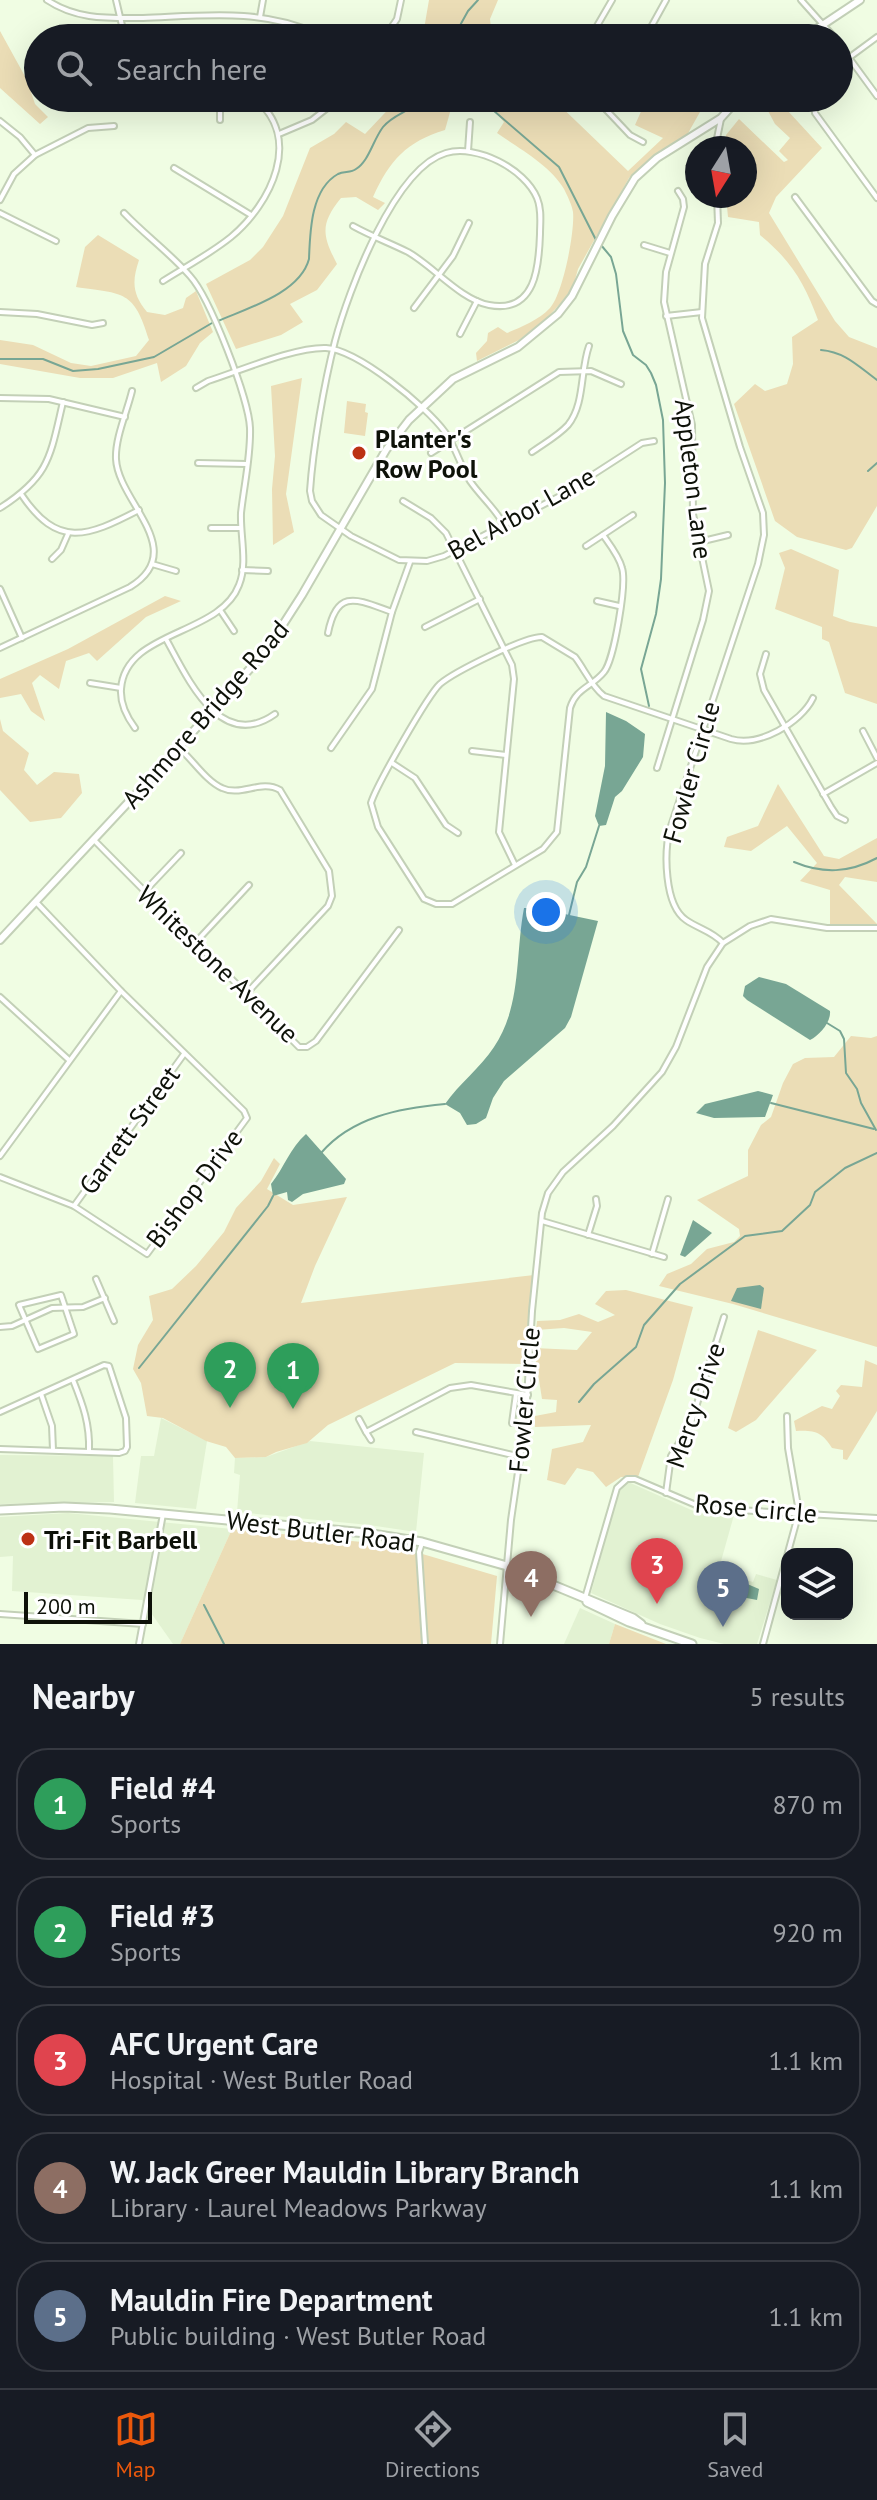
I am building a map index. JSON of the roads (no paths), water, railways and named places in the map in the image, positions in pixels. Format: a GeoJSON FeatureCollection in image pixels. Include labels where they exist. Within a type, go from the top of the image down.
{"type":"FeatureCollection","features":[{"type":"Feature","properties":{"kind":"main road"},"geometry":{"type":"LineString","coordinates":[[823,23],[860,0]]}},
{"type":"Feature","properties":{"kind":"main road","name":"Ashmore Bridge Road"},"geometry":{"type":"LineString","coordinates":[[0,940],[276,638],[386,450],[421,407],[453,379],[518,347],[558,314],[572,296],[635,178],[657,158],[726,112]]}},
{"type":"Feature","properties":{"kind":"main road","name":"West Butler Road"},"geometry":{"type":"LineString","coordinates":[[0,1510],[64,1507],[163,1514],[366,1533],[422,1542],[507,1566],[585,1599],[594,1607],[629,1622],[692,1644]]}},
{"type":"Feature","properties":{"kind":"street"},"geometry":{"type":"LineString","coordinates":[[47,0],[83,16],[260,17],[292,24]]}},
{"type":"Feature","properties":{"kind":"street"},"geometry":{"type":"LineString","coordinates":[[116,0],[121,24]]}},
{"type":"Feature","properties":{"kind":"street"},"geometry":{"type":"LineString","coordinates":[[260,17],[263,0]]}},
{"type":"Feature","properties":{"kind":"street"},"geometry":{"type":"LineString","coordinates":[[394,24],[401,0]]}},
{"type":"Feature","properties":{"kind":"street"},"geometry":{"type":"LineString","coordinates":[[598,24],[612,0]]}},
{"type":"Feature","properties":{"kind":"street"},"geometry":{"type":"LineString","coordinates":[[653,24],[666,0]]}},
{"type":"Feature","properties":{"kind":"street"},"geometry":{"type":"LineString","coordinates":[[801,0],[823,23]]}},
{"type":"Feature","properties":{"kind":"street"},"geometry":{"type":"LineString","coordinates":[[853,55],[877,37]]}},
{"type":"Feature","properties":{"kind":"street"},"geometry":{"type":"LineString","coordinates":[[853,63],[877,96]]}},
{"type":"Feature","properties":{"kind":"street"},"geometry":{"type":"LineString","coordinates":[[220,112],[220,120]]}},
{"type":"Feature","properties":{"kind":"street"},"geometry":{"type":"LineString","coordinates":[[163,281],[228,240],[251,215],[278,168],[281,150],[279,134],[267,112]]}},
{"type":"Feature","properties":{"kind":"street"},"geometry":{"type":"LineString","coordinates":[[279,134],[312,120],[322,112]]}},
{"type":"Feature","properties":{"kind":"street"},"geometry":{"type":"LineString","coordinates":[[610,112],[630,135],[643,142]]}},
{"type":"Feature","properties":{"kind":"street"},"geometry":{"type":"LineString","coordinates":[[815,112],[877,198]]}},
{"type":"Feature","properties":{"kind":"street"},"geometry":{"type":"LineString","coordinates":[[718,136],[721,118]]}},
{"type":"Feature","properties":{"kind":"street"},"geometry":{"type":"LineString","coordinates":[[0,121],[20,137],[35,155]]}},
{"type":"Feature","properties":{"kind":"street"},"geometry":{"type":"LineString","coordinates":[[468,151],[470,122]]}},
{"type":"Feature","properties":{"kind":"street"},"geometry":{"type":"LineString","coordinates":[[0,200],[14,174],[35,155],[88,128],[114,126]]}},
{"type":"Feature","properties":{"kind":"street"},"geometry":{"type":"LineString","coordinates":[[708,127],[718,136]]}},
{"type":"Feature","properties":{"kind":"street"},"geometry":{"type":"LineString","coordinates":[[353,226],[375,237],[407,252],[477,301],[491,305],[506,304],[519,299],[531,288],[538,269],[541,213],[536,196],[526,182],[495,158],[468,151],[444,154],[422,167],[397,198],[375,237]]}},
{"type":"Feature","properties":{"kind":"street"},"geometry":{"type":"LineString","coordinates":[[174,168],[251,215]]}},
{"type":"Feature","properties":{"kind":"street","name":"Appleton Lane"},"geometry":{"type":"LineString","coordinates":[[657,768],[708,598],[692,502],[692,425],[666,316],[664,287],[670,253],[684,207],[678,191]]}},
{"type":"Feature","properties":{"kind":"street"},"geometry":{"type":"LineString","coordinates":[[795,197],[877,304]]}},
{"type":"Feature","properties":{"kind":"street","name":"Fowler Circle"},"geometry":{"type":"LineString","coordinates":[[500,1644],[528,1395],[532,1311],[545,1200],[555,1181],[630,1108],[669,1061],[707,967],[723,943],[711,931],[689,922],[677,912],[668,876],[669,835],[758,564],[764,528],[761,506],[740,447],[702,312],[706,257],[719,218],[718,208]]}},
{"type":"Feature","properties":{"kind":"street"},"geometry":{"type":"LineString","coordinates":[[0,213],[56,241]]}},
{"type":"Feature","properties":{"kind":"street"},"geometry":{"type":"LineString","coordinates":[[124,213],[183,269],[206,301],[249,418],[240,528],[242,570],[235,594],[220,610],[133,659],[124,674],[121,688],[123,708],[135,728]]}},
{"type":"Feature","properties":{"kind":"street"},"geometry":{"type":"LineString","coordinates":[[414,308],[459,245],[469,223]]}},
{"type":"Feature","properties":{"kind":"street","name":"Bel Arbor Lane"},"geometry":{"type":"LineString","coordinates":[[375,237],[333,349],[310,491],[317,511],[340,529],[390,556],[410,562],[433,560],[560,496],[642,443],[654,441]]}},
{"type":"Feature","properties":{"kind":"street"},"geometry":{"type":"LineString","coordinates":[[644,245],[670,253]]}},
{"type":"Feature","properties":{"kind":"street"},"geometry":{"type":"LineString","coordinates":[[460,334],[477,301]]}},
{"type":"Feature","properties":{"kind":"street"},"geometry":{"type":"LineString","coordinates":[[0,312],[28,312],[92,325],[103,323]]}},
{"type":"Feature","properties":{"kind":"street"},"geometry":{"type":"LineString","coordinates":[[666,316],[702,312]]}},
{"type":"Feature","properties":{"kind":"street"},"geometry":{"type":"LineString","coordinates":[[532,452],[562,431],[571,420],[578,404],[589,346]]}},
{"type":"Feature","properties":{"kind":"street"},"geometry":{"type":"LineString","coordinates":[[196,388],[208,381],[305,350],[333,349],[360,359],[421,407],[450,440],[471,482],[504,525]]}},
{"type":"Feature","properties":{"kind":"street"},"geometry":{"type":"LineString","coordinates":[[431,453],[552,375],[566,370],[583,370],[604,374],[621,384]]}},
{"type":"Feature","properties":{"kind":"street"},"geometry":{"type":"LineString","coordinates":[[0,648],[130,587],[142,579],[152,564],[152,539],[116,461],[132,391]]}},
{"type":"Feature","properties":{"kind":"street"},"geometry":{"type":"LineString","coordinates":[[0,398],[36,397],[125,417]]}},
{"type":"Feature","properties":{"kind":"street"},"geometry":{"type":"LineString","coordinates":[[0,508],[35,482],[46,465],[63,402]]}},
{"type":"Feature","properties":{"kind":"street"},"geometry":{"type":"LineString","coordinates":[[198,463],[247,464]]}},
{"type":"Feature","properties":{"kind":"street"},"geometry":{"type":"LineString","coordinates":[[21,494],[41,520],[68,534],[97,531],[139,510]]}},
{"type":"Feature","properties":{"kind":"street"},"geometry":{"type":"LineString","coordinates":[[403,501],[436,522],[455,550],[512,665],[514,679],[499,832],[515,865]]}},
{"type":"Feature","properties":{"kind":"street"},"geometry":{"type":"LineString","coordinates":[[586,546],[633,515]]}},
{"type":"Feature","properties":{"kind":"street"},"geometry":{"type":"LineString","coordinates":[[211,528],[240,528]]}},
{"type":"Feature","properties":{"kind":"street"},"geometry":{"type":"LineString","coordinates":[[52,559],[61,550],[68,534]]}},
{"type":"Feature","properties":{"kind":"street"},"geometry":{"type":"LineString","coordinates":[[603,535],[622,566],[623,583],[608,665],[591,682],[578,692],[570,708],[557,832],[543,849],[452,904],[436,904],[424,899],[378,827],[371,811],[374,794],[439,685],[506,649],[532,637],[545,637],[575,657],[591,682],[599,693],[609,699],[746,742],[761,738],[804,712],[813,698]]}},
{"type":"Feature","properties":{"kind":"street"},"geometry":{"type":"LineString","coordinates":[[699,542],[728,535]]}},
{"type":"Feature","properties":{"kind":"street"},"geometry":{"type":"LineString","coordinates":[[331,748],[372,689],[392,612],[410,562]]}},
{"type":"Feature","properties":{"kind":"street"},"geometry":{"type":"LineString","coordinates":[[152,564],[176,571]]}},
{"type":"Feature","properties":{"kind":"street"},"geometry":{"type":"LineString","coordinates":[[242,570],[268,571]]}},
{"type":"Feature","properties":{"kind":"street"},"geometry":{"type":"LineString","coordinates":[[0,589],[22,638]]}},
{"type":"Feature","properties":{"kind":"street"},"geometry":{"type":"LineString","coordinates":[[425,627],[480,599]]}},
{"type":"Feature","properties":{"kind":"street"},"geometry":{"type":"LineString","coordinates":[[328,633],[333,612],[347,601],[360,600],[392,612]]}},
{"type":"Feature","properties":{"kind":"street"},"geometry":{"type":"LineString","coordinates":[[597,601],[619,606]]}},
{"type":"Feature","properties":{"kind":"street"},"geometry":{"type":"LineString","coordinates":[[220,610],[234,631]]}},
{"type":"Feature","properties":{"kind":"street"},"geometry":{"type":"LineString","coordinates":[[166,639],[192,685],[229,722],[238,725],[263,721],[275,714]]}},
{"type":"Feature","properties":{"kind":"street"},"geometry":{"type":"LineString","coordinates":[[766,654],[761,682],[823,794],[835,813],[845,820]]}},
{"type":"Feature","properties":{"kind":"street"},"geometry":{"type":"LineString","coordinates":[[90,683],[121,688]]}},
{"type":"Feature","properties":{"kind":"street"},"geometry":{"type":"LineString","coordinates":[[823,794],[877,760],[863,731]]}},
{"type":"Feature","properties":{"kind":"street"},"geometry":{"type":"LineString","coordinates":[[178,747],[223,789],[265,785],[280,790],[330,875],[332,896],[328,906],[246,994]]}},
{"type":"Feature","properties":{"kind":"street"},"geometry":{"type":"LineString","coordinates":[[472,751],[506,755]]}},
{"type":"Feature","properties":{"kind":"street"},"geometry":{"type":"LineString","coordinates":[[392,763],[420,783],[446,825],[458,833]]}},
{"type":"Feature","properties":{"kind":"street","name":"Whitestone Avenue"},"geometry":{"type":"LineString","coordinates":[[94,840],[296,1045],[307,1047],[316,1041],[399,930]]}},
{"type":"Feature","properties":{"kind":"street"},"geometry":{"type":"LineString","coordinates":[[144,892],[181,853]]}},
{"type":"Feature","properties":{"kind":"street"},"geometry":{"type":"LineString","coordinates":[[195,943],[249,885]]}},
{"type":"Feature","properties":{"kind":"street","name":"Bishop Drive"},"geometry":{"type":"LineString","coordinates":[[0,1177],[74,1206],[149,1253],[247,1116],[36,902]]}},
{"type":"Feature","properties":{"kind":"street"},"geometry":{"type":"LineString","coordinates":[[723,943],[750,926],[771,919],[839,929],[877,928]]}},
{"type":"Feature","properties":{"kind":"street"},"geometry":{"type":"LineString","coordinates":[[0,1156],[121,991]]}},
{"type":"Feature","properties":{"kind":"street"},"geometry":{"type":"LineString","coordinates":[[0,997],[69,1060]]}},
{"type":"Feature","properties":{"kind":"street","name":"Garrett Street"},"geometry":{"type":"LineString","coordinates":[[74,1206],[184,1054]]}},
{"type":"Feature","properties":{"kind":"street"},"geometry":{"type":"LineString","coordinates":[[588,1235],[597,1206],[596,1199]]}},
{"type":"Feature","properties":{"kind":"street"},"geometry":{"type":"LineString","coordinates":[[652,1254],[668,1199]]}},
{"type":"Feature","properties":{"kind":"street"},"geometry":{"type":"LineString","coordinates":[[542,1221],[664,1257]]}},
{"type":"Feature","properties":{"kind":"street"},"geometry":{"type":"LineString","coordinates":[[96,1279],[114,1321]]}},
{"type":"Feature","properties":{"kind":"street"},"geometry":{"type":"LineString","coordinates":[[61,1295],[64,1309],[74,1334],[38,1349],[19,1305],[61,1295]]}},
{"type":"Feature","properties":{"kind":"street"},"geometry":{"type":"LineString","coordinates":[[0,1327],[12,1326],[52,1308],[83,1307],[105,1298]]}},
{"type":"Feature","properties":{"kind":"street","name":"Mercy Drive"},"geometry":{"type":"LineString","coordinates":[[666,1493],[671,1456],[691,1423],[724,1317]]}},
{"type":"Feature","properties":{"kind":"street"},"geometry":{"type":"LineString","coordinates":[[0,1412],[104,1365],[109,1366],[126,1418],[125,1451],[0,1449]]}},
{"type":"Feature","properties":{"kind":"street"},"geometry":{"type":"LineString","coordinates":[[73,1380],[87,1414],[89,1451]]}},
{"type":"Feature","properties":{"kind":"street"},"geometry":{"type":"LineString","coordinates":[[366,1432],[450,1388],[471,1385],[528,1395]]}},
{"type":"Feature","properties":{"kind":"street"},"geometry":{"type":"LineString","coordinates":[[512,1423],[516,1393]]}},
{"type":"Feature","properties":{"kind":"street"},"geometry":{"type":"LineString","coordinates":[[41,1394],[52,1426],[53,1450]]}},
{"type":"Feature","properties":{"kind":"street"},"geometry":{"type":"LineString","coordinates":[[763,1644],[799,1512],[788,1448],[787,1416]]}},
{"type":"Feature","properties":{"kind":"street"},"geometry":{"type":"LineString","coordinates":[[359,1419],[371,1440]]}},
{"type":"Feature","properties":{"kind":"street"},"geometry":{"type":"LineString","coordinates":[[416,1432],[521,1457]]}},
{"type":"Feature","properties":{"kind":"street","name":"Rose Circle"},"geometry":{"type":"LineString","coordinates":[[585,1599],[618,1485],[625,1479],[633,1479],[703,1508],[877,1518]]}},
{"type":"Feature","properties":{"kind":"street"},"geometry":{"type":"LineString","coordinates":[[139,1644],[163,1514]]}},
{"type":"Feature","properties":{"kind":"street"},"geometry":{"type":"LineString","coordinates":[[422,1542],[419,1552],[425,1644]]}},
{"type":"Feature","properties":{"kind":"street"},"geometry":{"type":"LineString","coordinates":[[0,1614],[143,1624]]}},
{"type":"Feature","properties":{"kind":"waterway"},"geometry":{"type":"LineString","coordinates":[[461,24],[478,0]]}},
{"type":"Feature","properties":{"kind":"waterway"},"geometry":{"type":"LineString","coordinates":[[218,321],[271,298],[304,271],[309,259],[314,212],[322,190],[338,174],[352,171],[360,165],[383,127],[404,112]]}},
{"type":"Feature","properties":{"kind":"waterway"},"geometry":{"type":"LineString","coordinates":[[495,112],[559,167],[596,240]]}},
{"type":"Feature","properties":{"kind":"waterway"},"geometry":{"type":"LineString","coordinates":[[601,245],[611,257],[616,274],[623,331],[633,355],[651,373],[663,420],[665,483],[661,579],[656,614],[641,669],[649,706]]}},
{"type":"Feature","properties":{"kind":"waterway"},"geometry":{"type":"LineString","coordinates":[[0,359],[43,359],[73,371],[98,369],[154,357],[212,323]]}},
{"type":"Feature","properties":{"kind":"waterway"},"geometry":{"type":"LineString","coordinates":[[821,350],[844,357],[877,380]]}},
{"type":"Feature","properties":{"kind":"waterway"},"geometry":{"type":"LineString","coordinates":[[868,471],[877,463]]}},
{"type":"Feature","properties":{"kind":"waterway"},"geometry":{"type":"LineString","coordinates":[[569,915],[577,882],[586,867],[599,826]]}},
{"type":"Feature","properties":{"kind":"waterway"},"geometry":{"type":"LineString","coordinates":[[794,862],[815,869],[836,870],[856,867],[877,858]]}},
{"type":"Feature","properties":{"kind":"waterway"},"geometry":{"type":"LineString","coordinates":[[827,1023],[840,1031],[844,1039],[846,1073],[876,1130]]}},
{"type":"Feature","properties":{"kind":"waterway"},"geometry":{"type":"LineString","coordinates":[[771,1103],[874,1129]]}},
{"type":"Feature","properties":{"kind":"waterway"},"geometry":{"type":"LineString","coordinates":[[321,1153],[347,1131],[378,1116],[445,1104]]}},
{"type":"Feature","properties":{"kind":"waterway"},"geometry":{"type":"LineString","coordinates":[[579,1402],[594,1384],[636,1347],[644,1325],[680,1284],[745,1236],[782,1231],[810,1205],[815,1192],[845,1168],[877,1153]]}},
{"type":"Feature","properties":{"kind":"waterway"},"geometry":{"type":"LineString","coordinates":[[139,1368],[273,1196]]}},
{"type":"Feature","properties":{"kind":"waterway"},"geometry":{"type":"LineString","coordinates":[[204,1605],[224,1644]]}},
{"type":"Feature","properties":{"kind":"place","name":"Planter's Row Pool"},"geometry":{"type":"Point","coordinates":[359,453]}},
{"type":"Feature","properties":{"kind":"place","name":"Field #3"},"geometry":{"type":"Point","coordinates":[230,1408]}},
{"type":"Feature","properties":{"kind":"place","name":"Field #4"},"geometry":{"type":"Point","coordinates":[293,1409]}},
{"type":"Feature","properties":{"kind":"place","name":"Tri-Fit Barbell"},"geometry":{"type":"Point","coordinates":[28,1539]}},
{"type":"Feature","properties":{"kind":"place","name":"AFC Urgent Care"},"geometry":{"type":"Point","coordinates":[657,1604]}},
{"type":"Feature","properties":{"kind":"place","name":"W. Jack Greer Mauldin Library Branch"},"geometry":{"type":"Point","coordinates":[531,1617]}},
{"type":"Feature","properties":{"kind":"place","name":"Mauldin Fire Department"},"geometry":{"type":"Point","coordinates":[723,1627]}}]}
